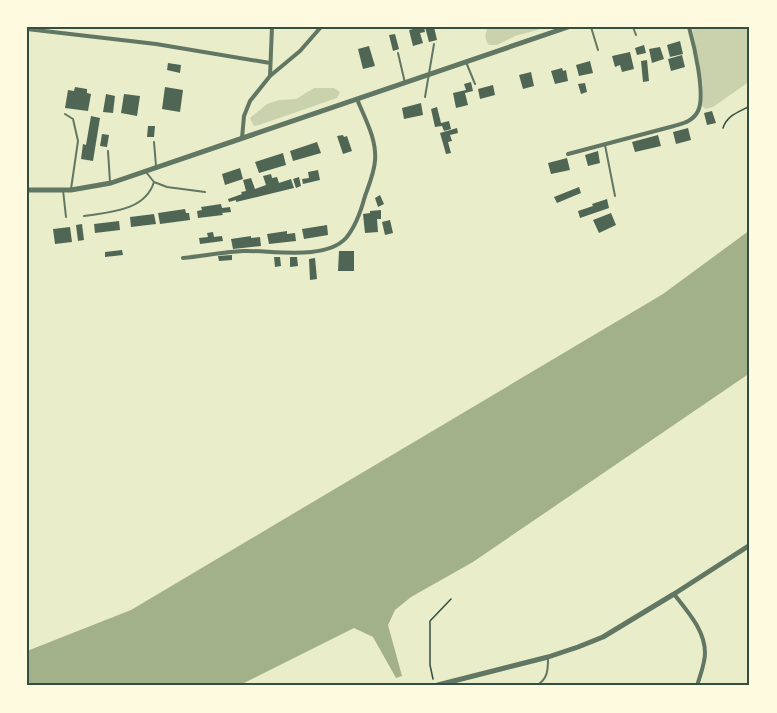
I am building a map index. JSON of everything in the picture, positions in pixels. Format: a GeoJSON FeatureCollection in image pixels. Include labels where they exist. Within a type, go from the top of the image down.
{"type":"FeatureCollection","features":[{"type":"Feature","properties":{"kind":"street"},"geometry":{"type":"LineString","coordinates":[[270,76],[272,27]]}},
{"type":"Feature","properties":{"kind":"street"},"geometry":{"type":"LineString","coordinates":[[242,138],[244,116],[250,101],[270,76],[300,51],[321,27]]}},
{"type":"Feature","properties":{"kind":"street"},"geometry":{"type":"LineString","coordinates":[[27,190],[71,190],[111,183],[567,27]]}},
{"type":"Feature","properties":{"kind":"street"},"geometry":{"type":"LineString","coordinates":[[568,154],[674,126],[694,117],[700,103],[700,85],[689,27]]}},
{"type":"Feature","properties":{"kind":"street"},"geometry":{"type":"LineString","coordinates":[[27,28],[156,44],[270,63]]}},
{"type":"Feature","properties":{"kind":"street"},"geometry":{"type":"LineString","coordinates":[[183,258],[244,251],[319,251],[345,239],[357,222],[375,164],[374,144],[357,99]]}},
{"type":"Feature","properties":{"kind":"street"},"geometry":{"type":"LineString","coordinates":[[434,686],[548,657],[603,637],[750,545]]}},
{"type":"Feature","properties":{"kind":"street"},"geometry":{"type":"LineString","coordinates":[[674,594],[696,624],[703,640],[705,653],[697,686]]}},
{"type":"Feature","properties":{"kind":"lane"},"geometry":{"type":"LineString","coordinates":[[591,27],[598,50]]}},
{"type":"Feature","properties":{"kind":"lane"},"geometry":{"type":"LineString","coordinates":[[633,27],[636,35]]}},
{"type":"Feature","properties":{"kind":"lane"},"geometry":{"type":"LineString","coordinates":[[425,97],[434,44]]}},
{"type":"Feature","properties":{"kind":"lane"},"geometry":{"type":"LineString","coordinates":[[398,53],[405,83]]}},
{"type":"Feature","properties":{"kind":"lane"},"geometry":{"type":"LineString","coordinates":[[466,62],[475,84]]}},
{"type":"Feature","properties":{"kind":"lane"},"geometry":{"type":"LineString","coordinates":[[66,114],[73,118],[78,141],[71,190]]}},
{"type":"Feature","properties":{"kind":"lane"},"geometry":{"type":"LineString","coordinates":[[154,142],[156,168]]}},
{"type":"Feature","properties":{"kind":"lane"},"geometry":{"type":"LineString","coordinates":[[605,145],[615,196]]}},
{"type":"Feature","properties":{"kind":"lane"},"geometry":{"type":"LineString","coordinates":[[108,152],[111,183]]}},
{"type":"Feature","properties":{"kind":"lane"},"geometry":{"type":"LineString","coordinates":[[146,172],[154,182],[167,187],[205,192]]}},
{"type":"Feature","properties":{"kind":"lane"},"geometry":{"type":"LineString","coordinates":[[84,216],[134,206],[152,190],[154,182]]}},
{"type":"Feature","properties":{"kind":"lane"},"geometry":{"type":"LineString","coordinates":[[63,190],[66,217]]}},
{"type":"Feature","properties":{"kind":"lane"},"geometry":{"type":"LineString","coordinates":[[536,686],[543,682],[548,672],[548,657]]}},
{"type":"Feature","properties":{"kind":"path"},"geometry":{"type":"LineString","coordinates":[[723,128],[725,121],[731,116],[750,106]]}},
{"type":"Feature","properties":{"kind":"path"},"geometry":{"type":"LineString","coordinates":[[434,686],[430,665],[430,621],[451,599]]}},
{"type":"Feature","properties":{"kind":"shaded area"},"geometry":{"type":"Polygon","coordinates":[[[488,27],[548,27],[515,36],[497,45],[489,45],[486,41],[488,27]]]}},
{"type":"Feature","properties":{"kind":"shaded area"},"geometry":{"type":"Polygon","coordinates":[[[692,27],[750,27],[750,81],[713,107],[706,109],[702,106],[703,85],[692,27]]]}},
{"type":"Feature","properties":{"kind":"shaded area"},"geometry":{"type":"Polygon","coordinates":[[[314,88],[334,88],[340,92],[337,98],[254,126],[250,118],[267,104],[279,100],[296,99],[314,88]]]}},
{"type":"Feature","properties":{"kind":"shaded area"},"geometry":{"type":"Polygon","coordinates":[[[750,230],[750,373],[473,562],[411,597],[395,610],[388,625],[402,676],[396,678],[373,637],[354,628],[238,686],[27,686],[27,651],[131,610],[663,294],[750,230]]]}},
{"type":"Feature","properties":{"kind":"building"},"geometry":{"type":"Polygon","coordinates":[[[424,27],[425,32],[420,33],[423,43],[413,46],[409,30],[424,27]]]}},
{"type":"Feature","properties":{"kind":"building"},"geometry":{"type":"Polygon","coordinates":[[[425,27],[434,27],[437,40],[429,42],[425,27]]]}},
{"type":"Feature","properties":{"kind":"building"},"geometry":{"type":"Polygon","coordinates":[[[395,34],[399,49],[393,51],[389,35],[395,34]]]}},
{"type":"Feature","properties":{"kind":"building"},"geometry":{"type":"Polygon","coordinates":[[[680,41],[683,54],[670,57],[667,45],[680,41]]]}},
{"type":"Feature","properties":{"kind":"building"},"geometry":{"type":"Polygon","coordinates":[[[644,45],[646,53],[637,55],[635,48],[644,45]]]}},
{"type":"Feature","properties":{"kind":"building"},"geometry":{"type":"Polygon","coordinates":[[[369,46],[375,66],[363,69],[358,49],[369,46]]]}},
{"type":"Feature","properties":{"kind":"building"},"geometry":{"type":"Polygon","coordinates":[[[660,47],[664,59],[652,63],[649,49],[660,47]]]}},
{"type":"Feature","properties":{"kind":"building"},"geometry":{"type":"Polygon","coordinates":[[[630,52],[634,69],[622,72],[620,65],[615,67],[612,56],[630,52]]]}},
{"type":"Feature","properties":{"kind":"building"},"geometry":{"type":"Polygon","coordinates":[[[682,55],[685,67],[671,71],[668,59],[682,55]]]}},
{"type":"Feature","properties":{"kind":"building"},"geometry":{"type":"Polygon","coordinates":[[[647,60],[649,81],[643,82],[641,61],[647,60]]]}},
{"type":"Feature","properties":{"kind":"building"},"geometry":{"type":"Polygon","coordinates":[[[590,61],[593,73],[579,76],[576,65],[590,61]]]}},
{"type":"Feature","properties":{"kind":"building"},"geometry":{"type":"Polygon","coordinates":[[[168,63],[181,65],[180,73],[167,70],[168,63]]]}},
{"type":"Feature","properties":{"kind":"building"},"geometry":{"type":"Polygon","coordinates":[[[562,68],[563,71],[566,70],[568,81],[555,84],[551,71],[562,68]]]}},
{"type":"Feature","properties":{"kind":"building"},"geometry":{"type":"Polygon","coordinates":[[[531,72],[534,86],[523,89],[519,75],[531,72]]]}},
{"type":"Feature","properties":{"kind":"building"},"geometry":{"type":"Polygon","coordinates":[[[471,82],[473,91],[465,93],[468,105],[456,108],[453,93],[466,90],[464,84],[471,82]]]}},
{"type":"Feature","properties":{"kind":"building"},"geometry":{"type":"Polygon","coordinates":[[[585,83],[587,92],[581,94],[578,84],[585,83]]]}},
{"type":"Feature","properties":{"kind":"building"},"geometry":{"type":"Polygon","coordinates":[[[493,85],[495,95],[480,99],[478,89],[493,85]]]}},
{"type":"Feature","properties":{"kind":"building"},"geometry":{"type":"Polygon","coordinates":[[[75,87],[87,89],[87,93],[91,94],[88,111],[65,108],[68,90],[74,91],[75,87]]]}},
{"type":"Feature","properties":{"kind":"building"},"geometry":{"type":"Polygon","coordinates":[[[165,87],[183,90],[180,112],[162,109],[165,87]]]}},
{"type":"Feature","properties":{"kind":"building"},"geometry":{"type":"Polygon","coordinates":[[[106,94],[115,96],[113,113],[103,112],[106,94]]]}},
{"type":"Feature","properties":{"kind":"building"},"geometry":{"type":"Polygon","coordinates":[[[124,94],[140,96],[137,116],[121,113],[124,94]]]}},
{"type":"Feature","properties":{"kind":"building"},"geometry":{"type":"Polygon","coordinates":[[[421,103],[423,115],[404,119],[402,108],[421,103]]]}},
{"type":"Feature","properties":{"kind":"building"},"geometry":{"type":"Polygon","coordinates":[[[437,107],[441,123],[449,121],[451,129],[444,131],[442,126],[435,127],[431,109],[437,107]]]}},
{"type":"Feature","properties":{"kind":"building"},"geometry":{"type":"Polygon","coordinates":[[[712,111],[716,123],[707,125],[704,113],[712,111]]]}},
{"type":"Feature","properties":{"kind":"building"},"geometry":{"type":"Polygon","coordinates":[[[91,116],[100,118],[93,161],[81,159],[91,116]]]}},
{"type":"Feature","properties":{"kind":"building"},"geometry":{"type":"Polygon","coordinates":[[[148,126],[155,126],[154,137],[147,137],[148,126]]]}},
{"type":"Feature","properties":{"kind":"building"},"geometry":{"type":"Polygon","coordinates":[[[457,128],[458,133],[450,135],[452,141],[448,142],[451,153],[446,154],[440,133],[457,128]]]}},
{"type":"Feature","properties":{"kind":"building"},"geometry":{"type":"Polygon","coordinates":[[[688,128],[691,140],[676,144],[673,132],[688,128]]]}},
{"type":"Feature","properties":{"kind":"building"},"geometry":{"type":"Polygon","coordinates":[[[102,134],[109,135],[107,147],[100,146],[102,134]]]}},
{"type":"Feature","properties":{"kind":"building"},"geometry":{"type":"Polygon","coordinates":[[[658,135],[661,146],[635,152],[632,142],[658,135]]]}},
{"type":"Feature","properties":{"kind":"building"},"geometry":{"type":"Polygon","coordinates":[[[337,136],[347,136],[352,151],[343,154],[337,136]]]}},
{"type":"Feature","properties":{"kind":"building"},"geometry":{"type":"Polygon","coordinates":[[[317,142],[321,153],[293,161],[290,151],[317,142]]]}},
{"type":"Feature","properties":{"kind":"building"},"geometry":{"type":"Polygon","coordinates":[[[598,151],[600,163],[588,166],[585,155],[598,151]]]}},
{"type":"Feature","properties":{"kind":"building"},"geometry":{"type":"Polygon","coordinates":[[[283,153],[286,165],[259,173],[255,162],[283,153]]]}},
{"type":"Feature","properties":{"kind":"building"},"geometry":{"type":"Polygon","coordinates":[[[567,158],[570,170],[551,174],[548,163],[567,158]]]}},
{"type":"Feature","properties":{"kind":"building"},"geometry":{"type":"Polygon","coordinates":[[[240,168],[243,179],[225,185],[222,174],[240,168]]]}},
{"type":"Feature","properties":{"kind":"building"},"geometry":{"type":"Polygon","coordinates":[[[318,170],[320,180],[303,184],[302,179],[309,178],[308,172],[318,170]]]}},
{"type":"Feature","properties":{"kind":"building"},"geometry":{"type":"Polygon","coordinates":[[[271,174],[272,178],[277,177],[279,183],[291,179],[294,188],[229,202],[228,199],[246,191],[243,180],[251,178],[255,189],[266,185],[263,176],[271,174]]]}},
{"type":"Feature","properties":{"kind":"building"},"geometry":{"type":"Polygon","coordinates":[[[299,177],[301,186],[296,188],[293,179],[299,177]]]}},
{"type":"Feature","properties":{"kind":"building"},"geometry":{"type":"Polygon","coordinates":[[[579,187],[581,193],[557,203],[554,197],[579,187]]]}},
{"type":"Feature","properties":{"kind":"building"},"geometry":{"type":"Polygon","coordinates":[[[380,195],[384,204],[378,207],[375,198],[380,195]]]}},
{"type":"Feature","properties":{"kind":"building"},"geometry":{"type":"Polygon","coordinates":[[[607,199],[609,208],[580,218],[578,211],[607,199]]]}},
{"type":"Feature","properties":{"kind":"building"},"geometry":{"type":"Polygon","coordinates":[[[221,204],[222,208],[230,207],[231,212],[198,218],[197,211],[202,210],[201,207],[221,204]]]}},
{"type":"Feature","properties":{"kind":"building"},"geometry":{"type":"Polygon","coordinates":[[[185,209],[186,213],[189,213],[190,220],[160,224],[158,213],[185,209]]]}},
{"type":"Feature","properties":{"kind":"building"},"geometry":{"type":"Polygon","coordinates":[[[381,210],[381,219],[377,219],[378,232],[365,233],[363,214],[381,210]]]}},
{"type":"Feature","properties":{"kind":"building"},"geometry":{"type":"Polygon","coordinates":[[[611,213],[616,225],[599,233],[593,220],[611,213]]]}},
{"type":"Feature","properties":{"kind":"building"},"geometry":{"type":"Polygon","coordinates":[[[154,214],[156,224],[131,227],[130,217],[154,214]]]}},
{"type":"Feature","properties":{"kind":"building"},"geometry":{"type":"Polygon","coordinates":[[[390,220],[393,233],[385,235],[382,222],[390,220]]]}},
{"type":"Feature","properties":{"kind":"building"},"geometry":{"type":"Polygon","coordinates":[[[119,221],[120,230],[95,233],[94,224],[119,221]]]}},
{"type":"Feature","properties":{"kind":"building"},"geometry":{"type":"Polygon","coordinates":[[[82,224],[84,240],[78,241],[76,225],[82,224]]]}},
{"type":"Feature","properties":{"kind":"building"},"geometry":{"type":"Polygon","coordinates":[[[327,225],[328,235],[304,239],[302,229],[327,225]]]}},
{"type":"Feature","properties":{"kind":"building"},"geometry":{"type":"Polygon","coordinates":[[[70,227],[72,242],[55,244],[53,229],[70,227]]]}},
{"type":"Feature","properties":{"kind":"building"},"geometry":{"type":"Polygon","coordinates":[[[287,231],[287,234],[295,233],[296,241],[269,244],[267,234],[287,231]]]}},
{"type":"Feature","properties":{"kind":"building"},"geometry":{"type":"Polygon","coordinates":[[[213,232],[214,237],[222,236],[223,241],[200,244],[199,238],[208,237],[207,233],[213,232]]]}},
{"type":"Feature","properties":{"kind":"building"},"geometry":{"type":"Polygon","coordinates":[[[251,236],[251,238],[260,237],[261,246],[233,249],[231,239],[251,236]]]}},
{"type":"Feature","properties":{"kind":"building"},"geometry":{"type":"Polygon","coordinates":[[[122,250],[123,255],[105,257],[105,252],[122,250]]]}},
{"type":"Feature","properties":{"kind":"building"},"geometry":{"type":"Polygon","coordinates":[[[339,251],[354,251],[354,271],[338,271],[339,251]]]}},
{"type":"Feature","properties":{"kind":"building"},"geometry":{"type":"Polygon","coordinates":[[[232,255],[232,260],[219,261],[218,256],[232,255]]]}},
{"type":"Feature","properties":{"kind":"building"},"geometry":{"type":"Polygon","coordinates":[[[274,257],[280,257],[281,266],[275,267],[274,257]]]}},
{"type":"Feature","properties":{"kind":"building"},"geometry":{"type":"Polygon","coordinates":[[[290,257],[297,257],[298,266],[290,267],[290,257]]]}},
{"type":"Feature","properties":{"kind":"building"},"geometry":{"type":"Polygon","coordinates":[[[315,258],[317,279],[310,280],[309,259],[315,258]]]}}]}
